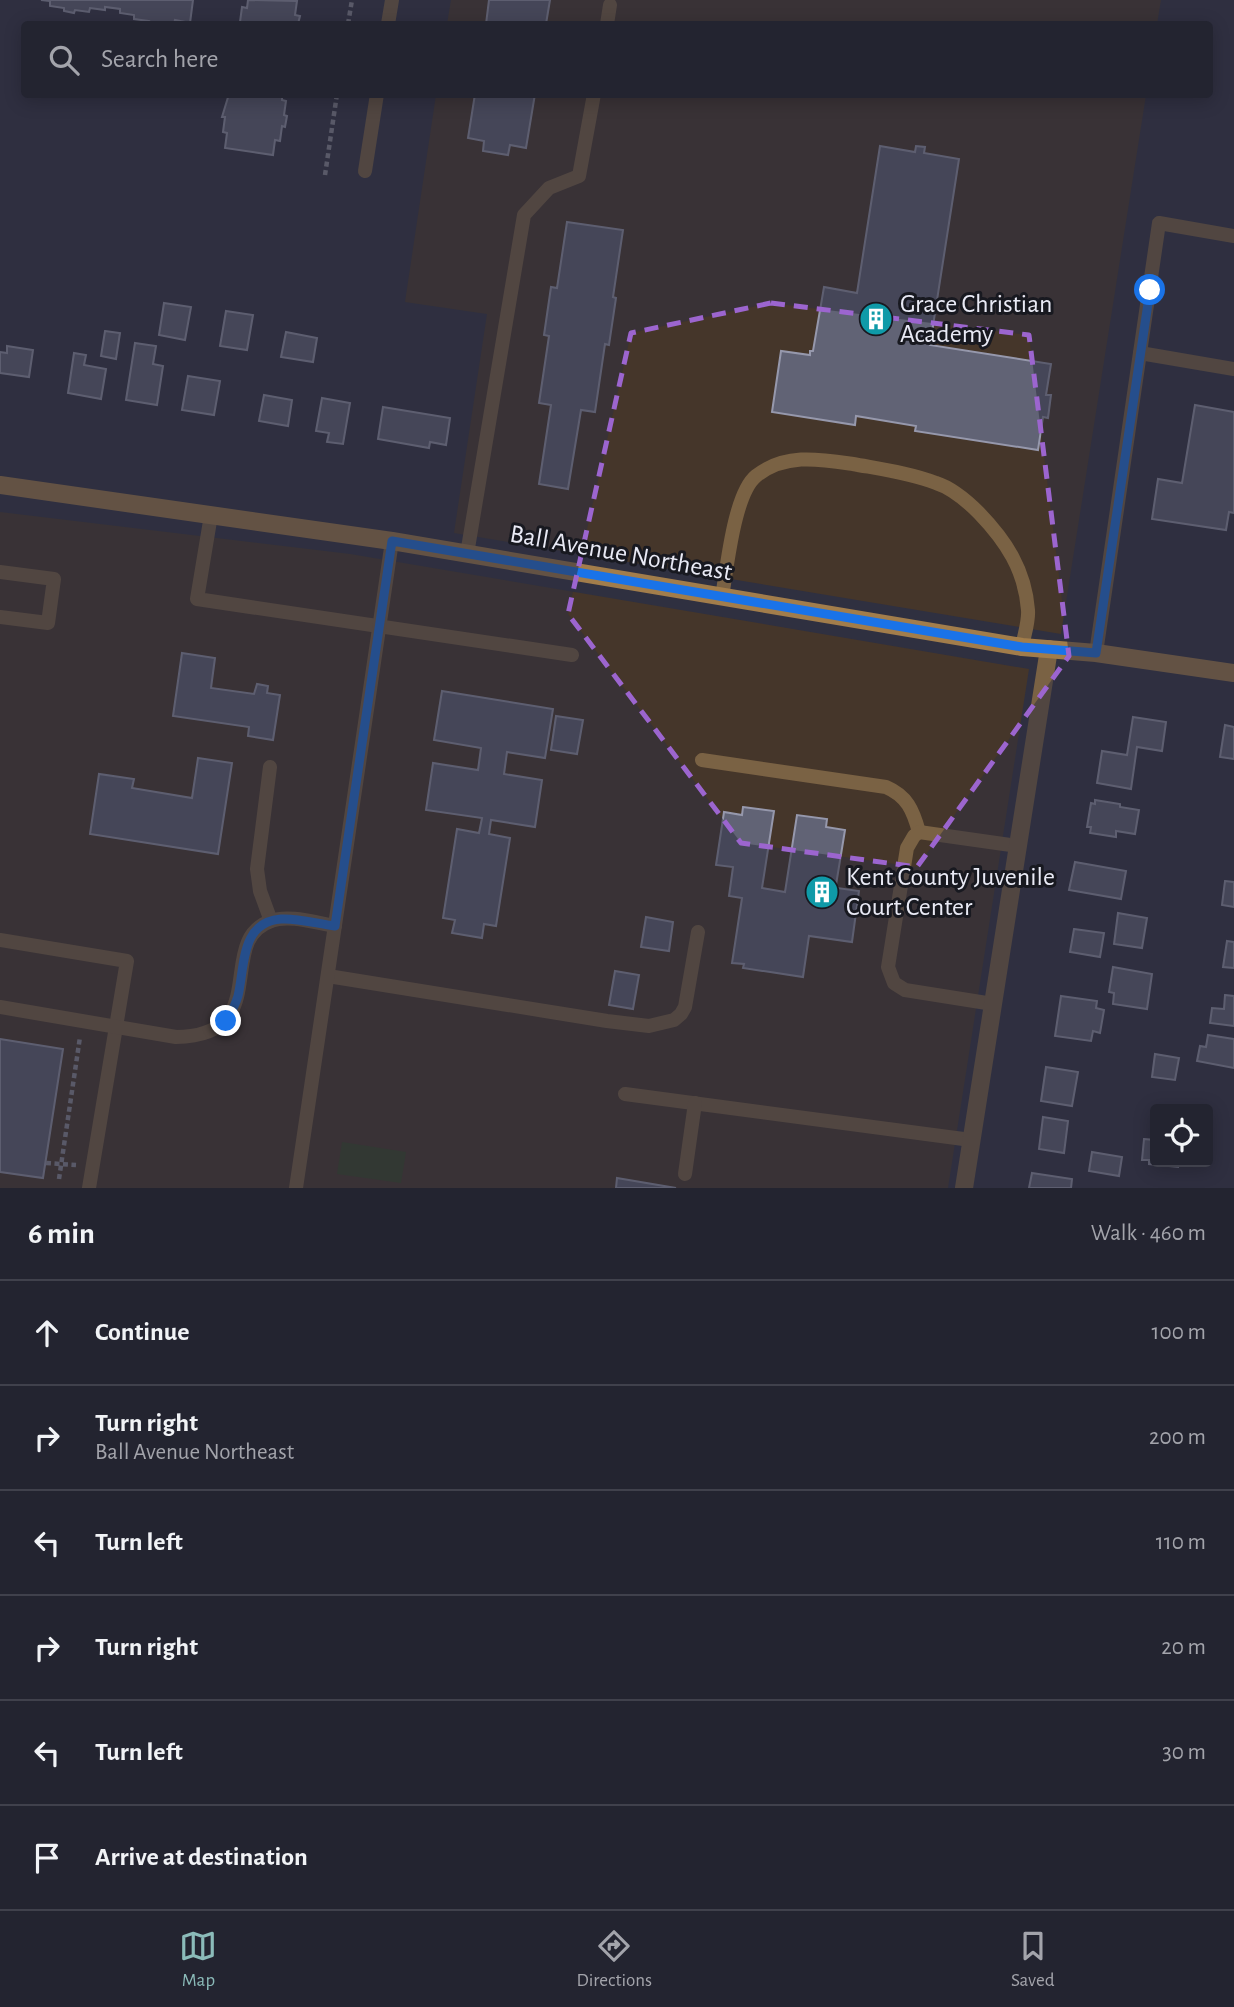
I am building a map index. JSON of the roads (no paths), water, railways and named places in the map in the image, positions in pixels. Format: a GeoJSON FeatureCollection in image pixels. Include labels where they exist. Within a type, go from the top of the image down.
{"type":"FeatureCollection","features":[{"type":"Feature","properties":{"kind":"street","name":"Ball Avenue Northeast"},"geometry":{"type":"LineString","coordinates":[[0,485],[392,541],[1022,647],[1096,653],[1234,673]]}},
{"type":"Feature","properties":{"kind":"street"},"geometry":{"type":"LineString","coordinates":[[964,1188],[1049,649]]}},
{"type":"Feature","properties":{"kind":"lane"},"geometry":{"type":"LineString","coordinates":[[388,21],[392,0]]}},
{"type":"Feature","properties":{"kind":"lane"},"geometry":{"type":"LineString","coordinates":[[607,21],[610,5]]}},
{"type":"Feature","properties":{"kind":"lane"},"geometry":{"type":"LineString","coordinates":[[365,171],[376,98]]}},
{"type":"Feature","properties":{"kind":"lane"},"geometry":{"type":"LineString","coordinates":[[467,554],[524,215],[549,188],[579,176],[593,98]]}},
{"type":"Feature","properties":{"kind":"lane"},"geometry":{"type":"LineString","coordinates":[[1096,653],[1159,223],[1234,236]]}},
{"type":"Feature","properties":{"kind":"lane"},"geometry":{"type":"LineString","coordinates":[[1140,353],[1234,369]]}},
{"type":"Feature","properties":{"kind":"lane"},"geometry":{"type":"LineString","coordinates":[[722,597],[740,501],[755,477],[783,460],[817,458],[938,483],[965,499],[994,528],[1010,550],[1021,572],[1028,612],[1022,647]]}},
{"type":"Feature","properties":{"kind":"lane"},"geometry":{"type":"LineString","coordinates":[[211,515],[197,599],[572,655]]}},
{"type":"Feature","properties":{"kind":"lane"},"geometry":{"type":"LineString","coordinates":[[296,1188],[392,541]]}},
{"type":"Feature","properties":{"kind":"lane"},"geometry":{"type":"LineString","coordinates":[[0,572],[54,579],[48,623],[0,617]]}},
{"type":"Feature","properties":{"kind":"lane"},"geometry":{"type":"LineString","coordinates":[[702,760],[886,787],[898,793],[909,804],[919,832]]}},
{"type":"Feature","properties":{"kind":"lane"},"geometry":{"type":"LineString","coordinates":[[270,767],[257,869],[260,891],[271,921]]}},
{"type":"Feature","properties":{"kind":"lane"},"geometry":{"type":"LineString","coordinates":[[919,832],[1018,846]]}},
{"type":"Feature","properties":{"kind":"lane"},"geometry":{"type":"LineString","coordinates":[[919,832],[910,841],[907,849],[888,967],[890,976],[894,983],[905,990],[993,1004]]}},
{"type":"Feature","properties":{"kind":"lane"},"geometry":{"type":"LineString","coordinates":[[0,1007],[176,1037],[202,1034],[226,1021],[234,1009],[246,948],[259,927],[284,919],[335,926]]}},
{"type":"Feature","properties":{"kind":"lane"},"geometry":{"type":"LineString","coordinates":[[328,976],[607,1021],[658,1025],[674,1020],[685,1007],[698,932]]}},
{"type":"Feature","properties":{"kind":"lane"},"geometry":{"type":"LineString","coordinates":[[0,940],[127,961],[89,1188]]}},
{"type":"Feature","properties":{"kind":"lane"},"geometry":{"type":"LineString","coordinates":[[625,1094],[971,1140]]}},
{"type":"Feature","properties":{"kind":"lane"},"geometry":{"type":"LineString","coordinates":[[685,1174],[695,1103]]}},
{"type":"Feature","properties":{"kind":"place","name":"Grace Christian Academy"},"geometry":{"type":"Point","coordinates":[876,319]}},
{"type":"Feature","properties":{"kind":"place","name":"Kent County Juvenile Court Center"},"geometry":{"type":"Point","coordinates":[822,892]}}]}
